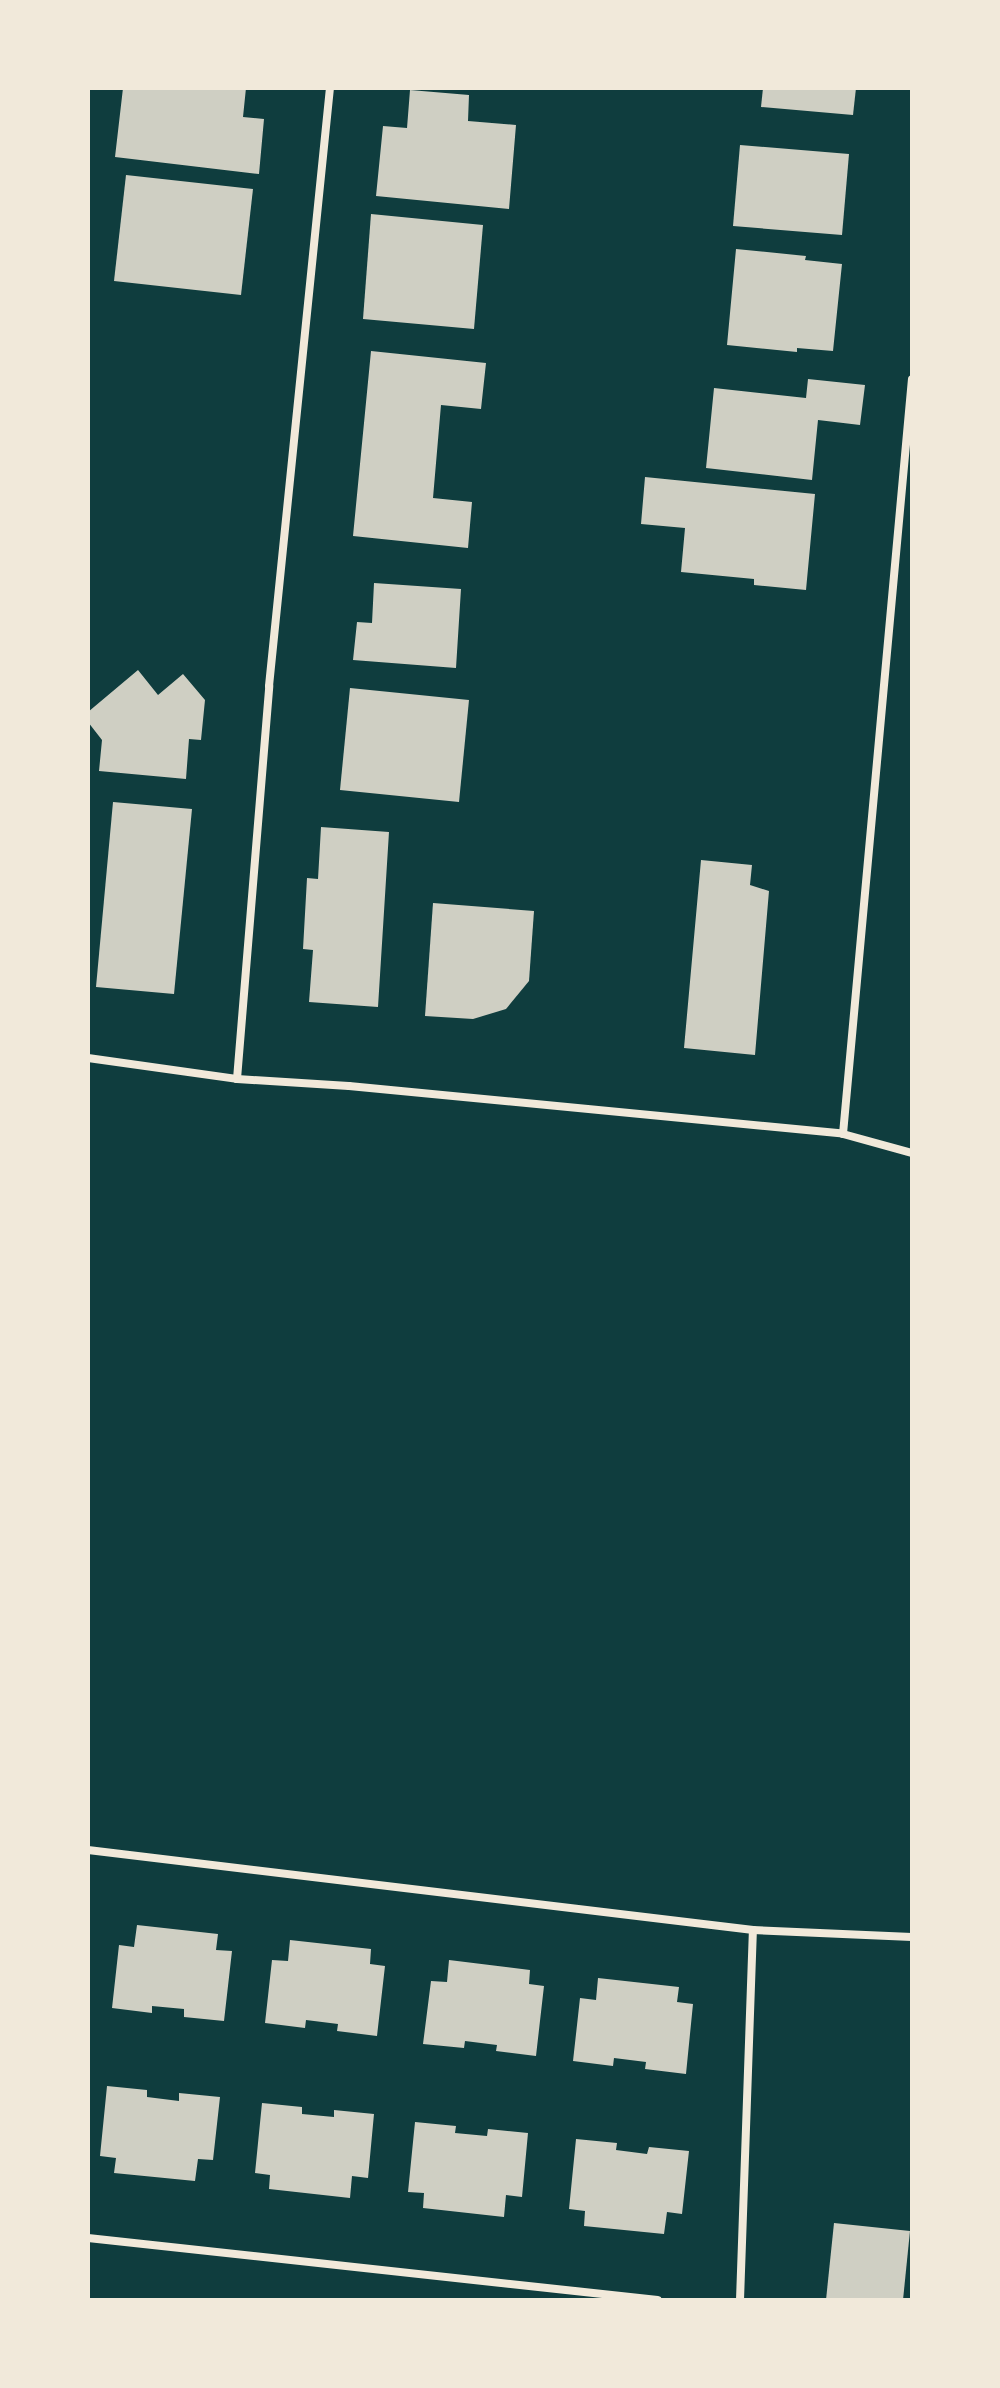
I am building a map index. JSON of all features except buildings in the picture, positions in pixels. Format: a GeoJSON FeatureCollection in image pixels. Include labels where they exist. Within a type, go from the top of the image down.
{"type":"FeatureCollection","features":[{"type":"Feature","properties":{"kind":"street"},"geometry":{"type":"LineString","coordinates":[[237,1079],[269,686],[330,88]]}},
{"type":"Feature","properties":{"kind":"street"},"geometry":{"type":"LineString","coordinates":[[843,1134],[912,379]]}},
{"type":"Feature","properties":{"kind":"street"},"geometry":{"type":"LineString","coordinates":[[88,1058],[237,1079],[364,1087],[843,1134],[912,1153]]}},
{"type":"Feature","properties":{"kind":"street"},"geometry":{"type":"LineString","coordinates":[[88,1850],[753,1930],[912,1937]]}},
{"type":"Feature","properties":{"kind":"street"},"geometry":{"type":"LineString","coordinates":[[740,2300],[753,1930]]}},
{"type":"Feature","properties":{"kind":"street"},"geometry":{"type":"LineString","coordinates":[[88,2238],[658,2300]]}}]}
